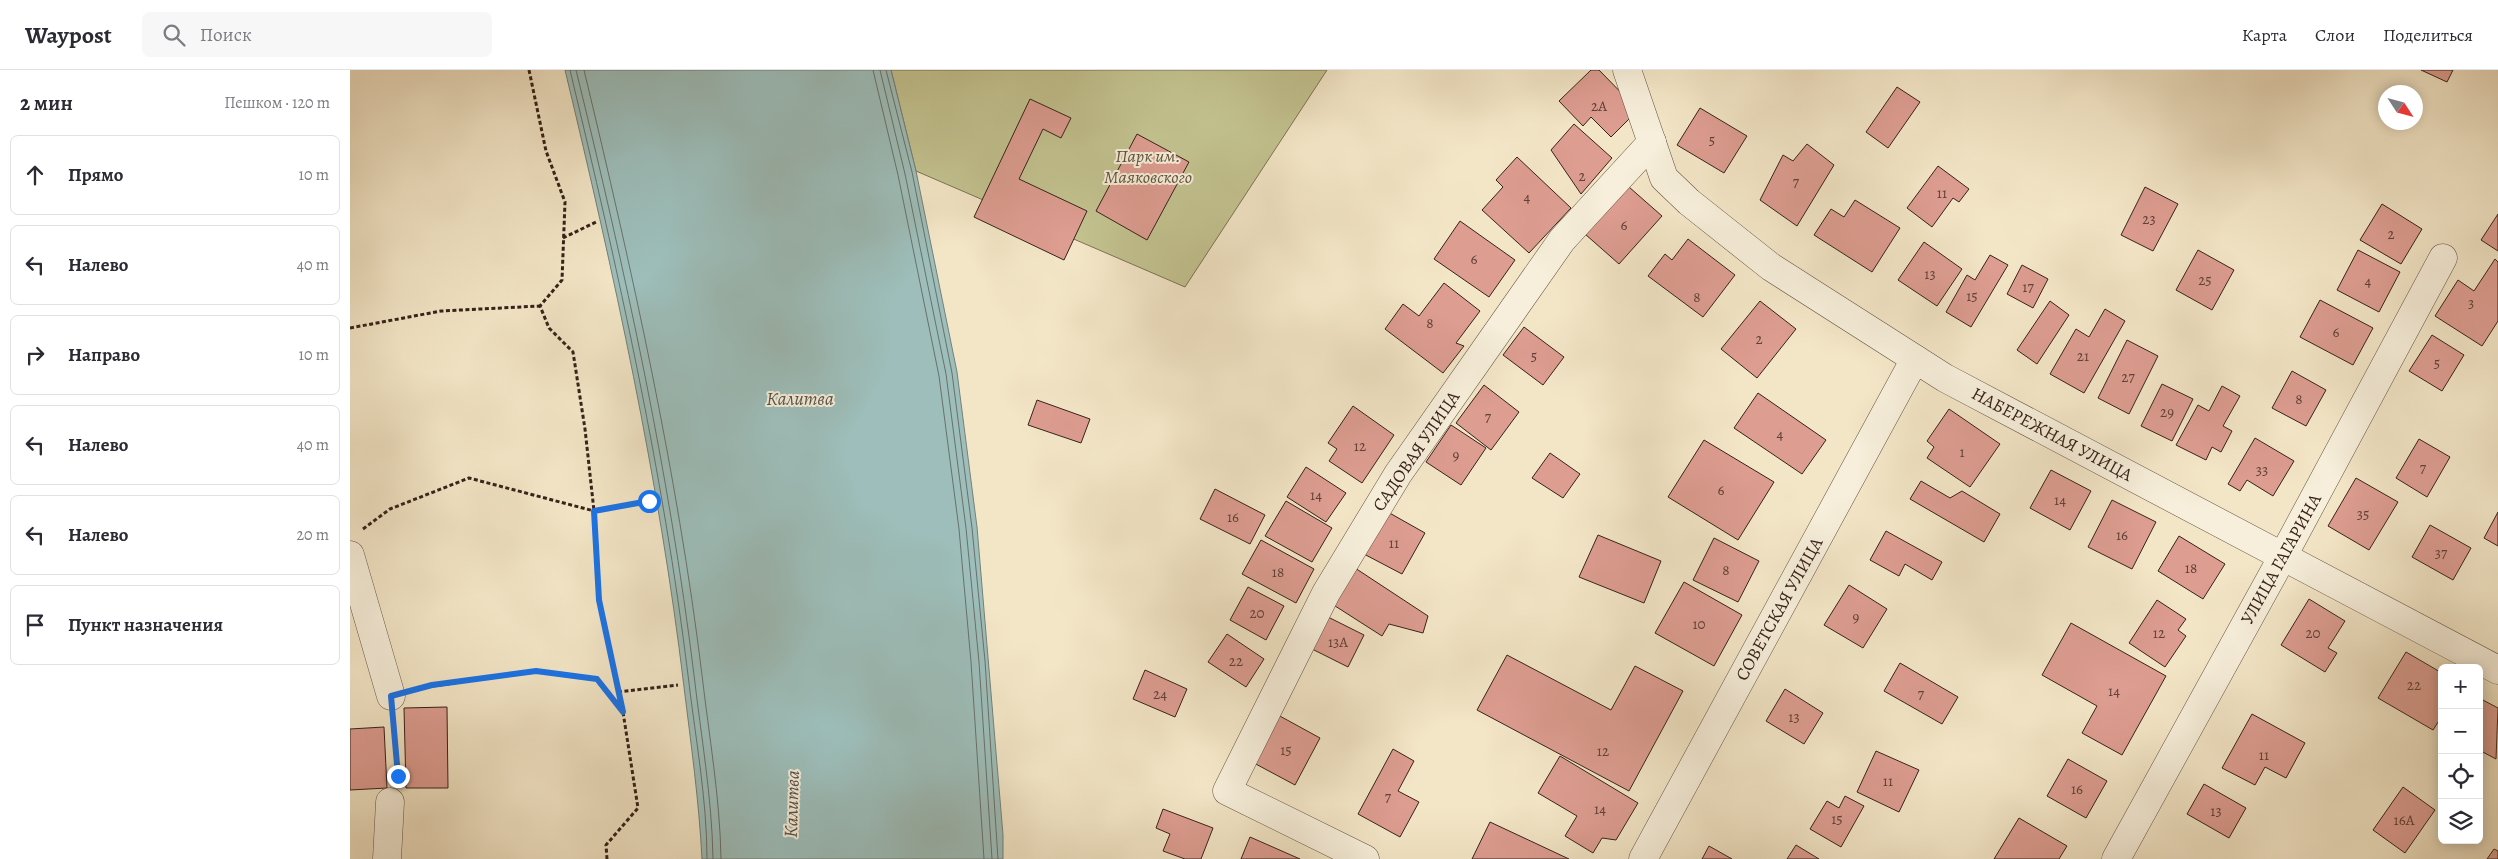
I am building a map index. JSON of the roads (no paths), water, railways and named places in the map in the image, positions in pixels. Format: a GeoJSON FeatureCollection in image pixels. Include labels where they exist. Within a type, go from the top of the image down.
{"type":"FeatureCollection","features":[{"type":"Feature","properties":{"kind":"street","name":"НАБЕРЕЖНАЯ УЛИЦА"},"geometry":{"type":"LineString","coordinates":[[1627,70],[1664,178],[1689,202],[1771,267],[1954,382],[2498,670]]}},
{"type":"Feature","properties":{"kind":"street","name":"САДОВАЯ УЛИЦА"},"geometry":{"type":"LineString","coordinates":[[1365,859],[1227,792],[1326,593],[1398,474],[1562,240],[1652,142]]}},
{"type":"Feature","properties":{"kind":"street","name":"УЛИЦА ГАГАРИНА"},"geometry":{"type":"LineString","coordinates":[[2116,859],[2283,556],[2443,258]]}},
{"type":"Feature","properties":{"kind":"street","name":"СОВЕТСКАЯ УЛИЦА"},"geometry":{"type":"LineString","coordinates":[[1643,859],[1915,359]]}},
{"type":"Feature","properties":{"kind":"street"},"geometry":{"type":"LineString","coordinates":[[354,544],[391,696]]}},
{"type":"Feature","properties":{"kind":"street"},"geometry":{"type":"LineString","coordinates":[[387,859],[390,802]]}},
{"type":"Feature","properties":{"kind":"water","name":"Калитва"},"geometry":{"type":"Polygon","coordinates":[[[565,70],[891,70],[916,171],[957,372],[977,527],[1003,835],[1003,859],[702,859],[692,751],[662,531],[618,300],[565,70]]]}},
{"type":"Feature","properties":{"kind":"park label","name":"Парк им. Маяковского"},"geometry":{"type":"Point","coordinates":[1148,166]}}]}
